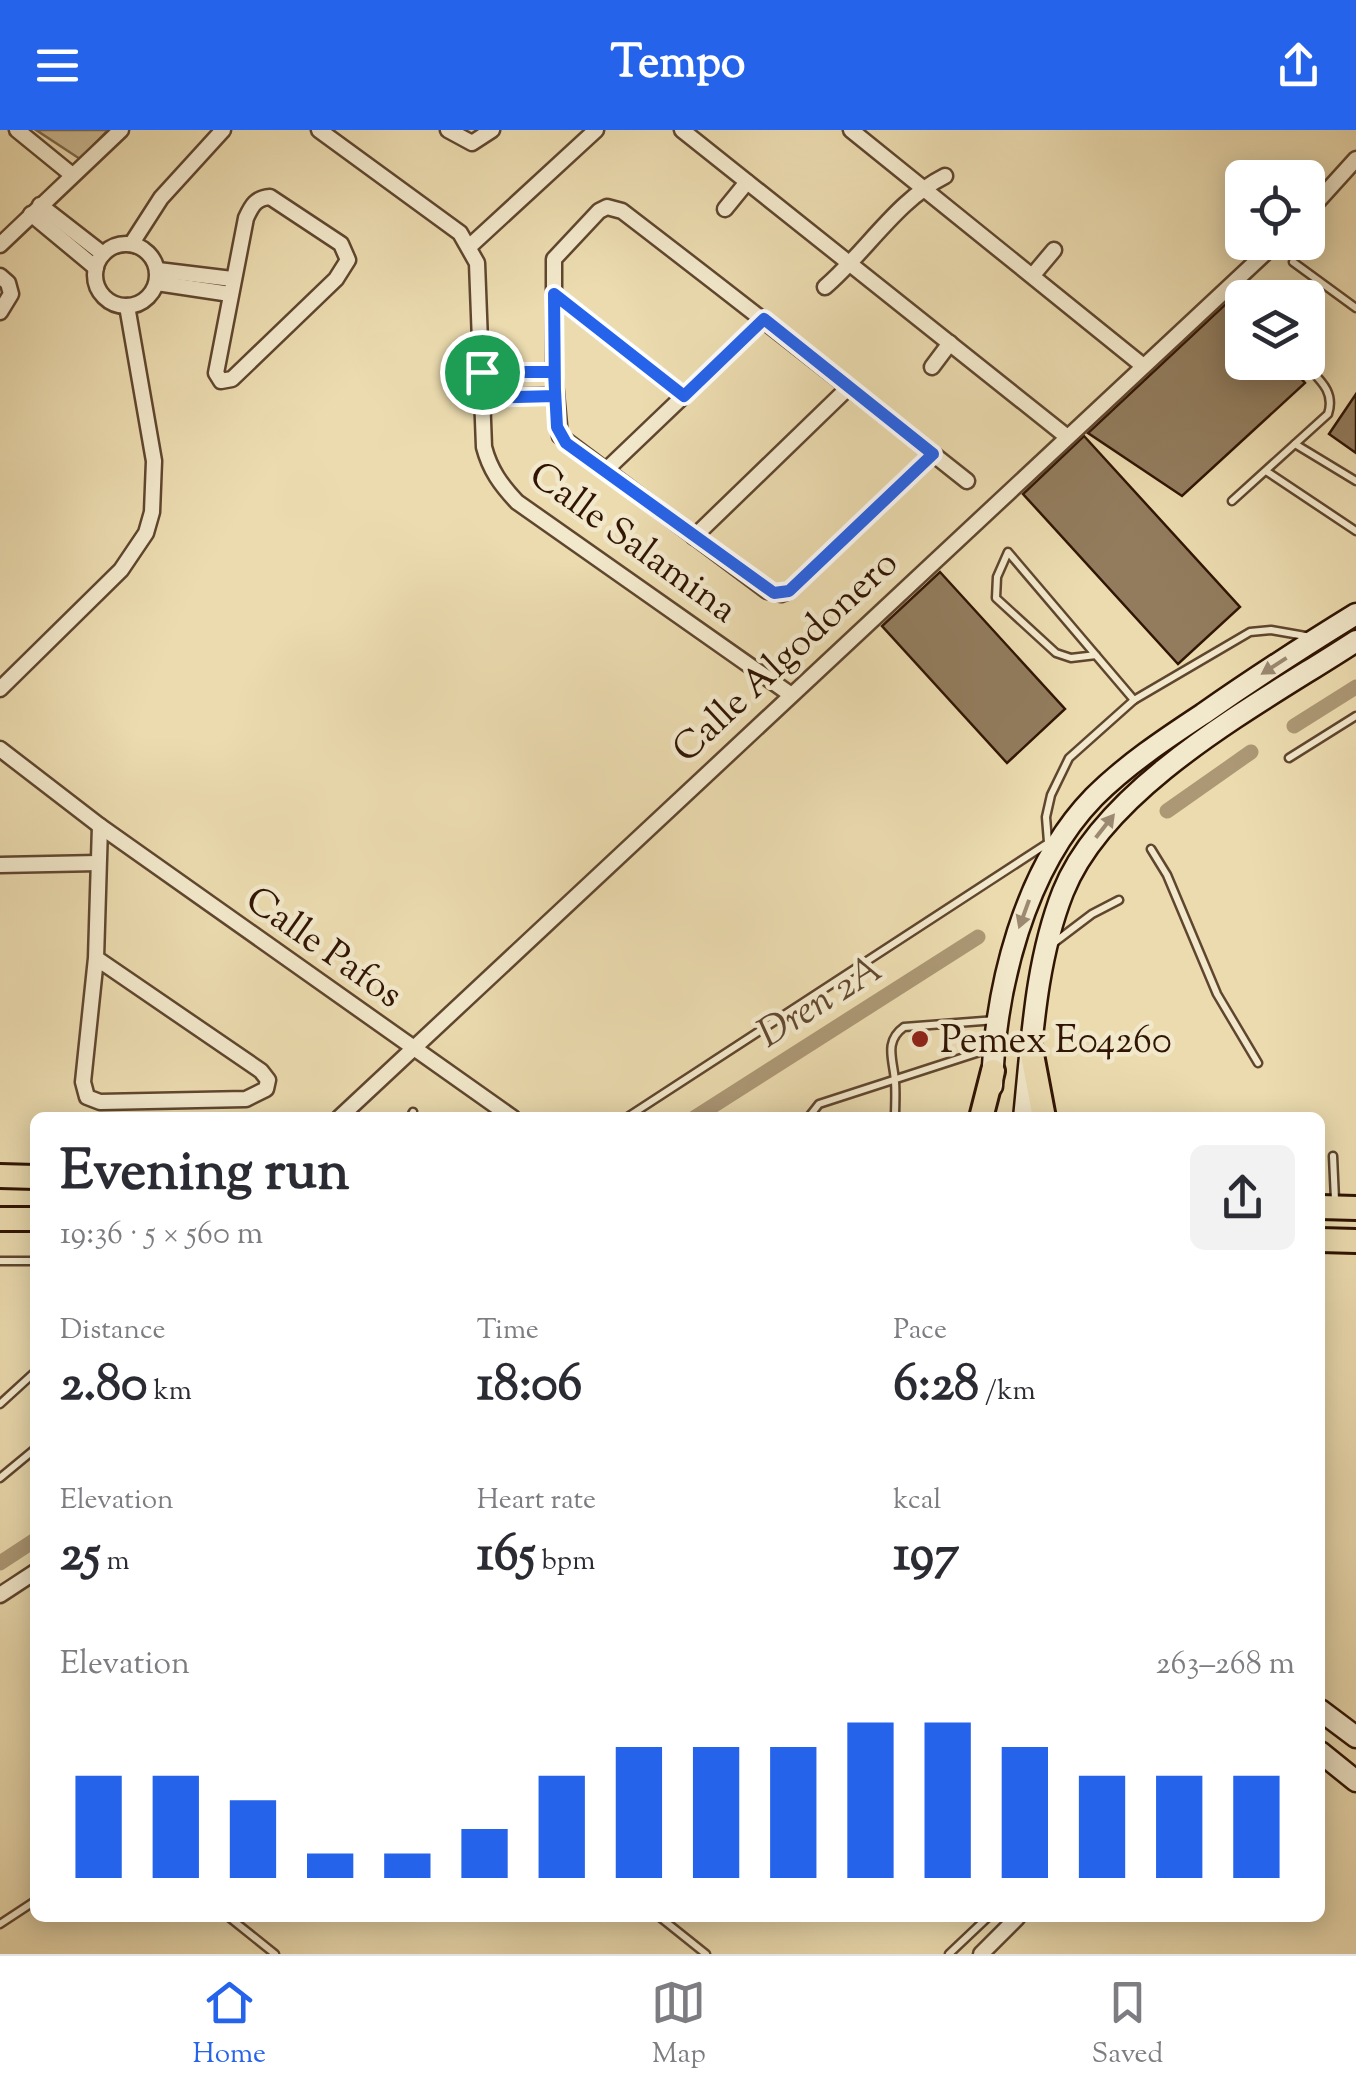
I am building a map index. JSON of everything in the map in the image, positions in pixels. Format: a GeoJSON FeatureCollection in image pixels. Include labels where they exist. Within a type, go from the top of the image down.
{"type":"FeatureCollection","features":[{"type":"Feature","properties":{"kind":"main road"},"geometry":{"type":"LineString","coordinates":[[992,1112],[993,1071],[1009,957],[1049,850],[1092,799],[1123,772],[1184,726],[1356,614]]}},
{"type":"Feature","properties":{"kind":"main road"},"geometry":{"type":"LineString","coordinates":[[1025,1112],[1046,948],[1064,890],[1079,861],[1121,806],[1152,778],[1350,645]]}},
{"type":"Feature","properties":{"kind":"main road"},"geometry":{"type":"LineString","coordinates":[[1031,1050],[1043,1112]]}},
{"type":"Feature","properties":{"kind":"main road"},"geometry":{"type":"LineString","coordinates":[[983,1112],[993,1071]]}},
{"type":"Feature","properties":{"kind":"main road"},"geometry":{"type":"LineString","coordinates":[[0,1176],[30,1177]]}},
{"type":"Feature","properties":{"kind":"main road"},"geometry":{"type":"LineString","coordinates":[[0,1219],[30,1219]]}},
{"type":"Feature","properties":{"kind":"main road"},"geometry":{"type":"LineString","coordinates":[[1325,1714],[1356,1737]]}},
{"type":"Feature","properties":{"kind":"main road"},"geometry":{"type":"LineString","coordinates":[[1325,1756],[1356,1780]]}},
{"type":"Feature","properties":{"kind":"street"},"geometry":{"type":"LineString","coordinates":[[17,130],[71,174]]}},
{"type":"Feature","properties":{"kind":"street"},"geometry":{"type":"LineString","coordinates":[[0,245],[122,130]]}},
{"type":"Feature","properties":{"kind":"street"},"geometry":{"type":"LineString","coordinates":[[132,243],[161,198],[223,130]]}},
{"type":"Feature","properties":{"kind":"street"},"geometry":{"type":"LineString","coordinates":[[319,130],[446,223],[470,246],[596,130]]}},
{"type":"Feature","properties":{"kind":"street"},"geometry":{"type":"LineString","coordinates":[[448,130],[472,143],[492,130]]}},
{"type":"Feature","properties":{"kind":"street"},"geometry":{"type":"LineString","coordinates":[[682,130],[1066,436]]}},
{"type":"Feature","properties":{"kind":"street"},"geometry":{"type":"LineString","coordinates":[[851,130],[1142,365]]}},
{"type":"Feature","properties":{"kind":"street"},"geometry":{"type":"LineString","coordinates":[[1325,193],[1356,159]]}},
{"type":"Feature","properties":{"kind":"street"},"geometry":{"type":"LineString","coordinates":[[826,287],[922,187],[945,176]]}},
{"type":"Feature","properties":{"kind":"street"},"geometry":{"type":"LineString","coordinates":[[725,209],[747,182]]}},
{"type":"Feature","properties":{"kind":"street"},"geometry":{"type":"LineString","coordinates":[[260,198],[278,200],[346,251],[348,260],[336,280],[227,381],[217,378],[216,373],[231,286],[246,218],[260,198]]}},
{"type":"Feature","properties":{"kind":"street"},"geometry":{"type":"LineString","coordinates":[[933,454],[789,591],[767,591],[560,436],[555,396],[552,268],[559,253],[599,211],[614,208],[764,319],[967,481]]}},
{"type":"Feature","properties":{"kind":"street"},"geometry":{"type":"LineString","coordinates":[[36,209],[99,261]]}},
{"type":"Feature","properties":{"kind":"street"},"geometry":{"type":"LineString","coordinates":[[132,243],[149,253],[157,277],[147,299],[126,306],[103,296],[98,287],[99,261],[111,247],[132,243]]}},
{"type":"Feature","properties":{"kind":"street","name":"Calle Salamina"},"geometry":{"type":"LineString","coordinates":[[470,246],[477,263],[484,447],[489,465],[517,502],[790,694]]}},
{"type":"Feature","properties":{"kind":"street"},"geometry":{"type":"LineString","coordinates":[[1034,275],[1054,250]]}},
{"type":"Feature","properties":{"kind":"street","name":"Calle Algodonero"},"geometry":{"type":"LineString","coordinates":[[345,1112],[1257,260]]}},
{"type":"Feature","properties":{"kind":"street"},"geometry":{"type":"LineString","coordinates":[[0,276],[10,288],[0,312]]}},
{"type":"Feature","properties":{"kind":"street"},"geometry":{"type":"LineString","coordinates":[[157,277],[231,286]]}},
{"type":"Feature","properties":{"kind":"street"},"geometry":{"type":"LineString","coordinates":[[554,294],[684,396]]}},
{"type":"Feature","properties":{"kind":"street"},"geometry":{"type":"LineString","coordinates":[[0,689],[122,570],[146,533],[152,512],[154,461],[126,306]]}},
{"type":"Feature","properties":{"kind":"street"},"geometry":{"type":"LineString","coordinates":[[604,471],[764,319]]}},
{"type":"Feature","properties":{"kind":"street"},"geometry":{"type":"LineString","coordinates":[[932,367],[950,344]]}},
{"type":"Feature","properties":{"kind":"street"},"geometry":{"type":"LineString","coordinates":[[482,372],[554,372]]}},
{"type":"Feature","properties":{"kind":"street"},"geometry":{"type":"LineString","coordinates":[[694,537],[849,387]]}},
{"type":"Feature","properties":{"kind":"street"},"geometry":{"type":"LineString","coordinates":[[483,398],[555,396]]}},
{"type":"Feature","properties":{"kind":"street","name":"Calle Pafos"},"geometry":{"type":"LineString","coordinates":[[0,749],[100,826],[505,1112]]}},
{"type":"Feature","properties":{"kind":"street"},"geometry":{"type":"LineString","coordinates":[[96,958],[248,1062],[268,1080],[266,1089],[246,1099],[100,1102],[87,1097],[84,1082],[96,958],[100,826]]}},
{"type":"Feature","properties":{"kind":"street"},"geometry":{"type":"LineString","coordinates":[[0,864],[98,863]]}},
{"type":"Feature","properties":{"kind":"street"},"geometry":{"type":"LineString","coordinates":[[0,1595],[30,1575]]}},
{"type":"Feature","properties":{"kind":"street"},"geometry":{"type":"LineString","coordinates":[[981,1954],[1014,1922]]}},
{"type":"Feature","properties":{"kind":"lane"},"geometry":{"type":"LineString","coordinates":[[1293,262],[1356,308]]}},
{"type":"Feature","properties":{"kind":"lane"},"geometry":{"type":"LineString","coordinates":[[1232,501],[1328,414],[1328,389],[1319,380]]}},
{"type":"Feature","properties":{"kind":"lane"},"geometry":{"type":"LineString","coordinates":[[1295,444],[1356,480]]}},
{"type":"Feature","properties":{"kind":"lane"},"geometry":{"type":"LineString","coordinates":[[1266,470],[1356,531]]}},
{"type":"Feature","properties":{"kind":"lane"},"geometry":{"type":"LineString","coordinates":[[1096,655],[1071,658],[1056,653],[996,598],[997,577],[1008,552],[1096,655],[1134,700]]}},
{"type":"Feature","properties":{"kind":"lane"},"geometry":{"type":"LineString","coordinates":[[1064,890],[1049,850],[1048,806],[1069,758],[1134,700],[1250,632],[1271,630],[1350,645]]}},
{"type":"Feature","properties":{"kind":"lane"},"geometry":{"type":"LineString","coordinates":[[1290,758],[1356,716]]}},
{"type":"Feature","properties":{"kind":"lane"},"geometry":{"type":"LineString","coordinates":[[1151,849],[1167,874],[1217,994],[1258,1062]]}},
{"type":"Feature","properties":{"kind":"lane"},"geometry":{"type":"LineString","coordinates":[[635,1112],[1049,850]]}},
{"type":"Feature","properties":{"kind":"lane"},"geometry":{"type":"LineString","coordinates":[[1046,948],[1092,914],[1119,900]]}},
{"type":"Feature","properties":{"kind":"lane"},"geometry":{"type":"LineString","coordinates":[[895,1112],[890,1046],[895,1034],[904,1027],[1000,1020]]}},
{"type":"Feature","properties":{"kind":"lane"},"geometry":{"type":"LineString","coordinates":[[813,1112],[819,1104],[996,1046]]}},
{"type":"Feature","properties":{"kind":"lane"},"geometry":{"type":"LineString","coordinates":[[1333,1156],[1338,1240]]}},
{"type":"Feature","properties":{"kind":"lane"},"geometry":{"type":"LineString","coordinates":[[0,1260],[30,1261]]}},
{"type":"Feature","properties":{"kind":"lane"},"geometry":{"type":"LineString","coordinates":[[0,1404],[30,1377]]}},
{"type":"Feature","properties":{"kind":"lane"},"geometry":{"type":"LineString","coordinates":[[0,1478],[30,1453]]}},
{"type":"Feature","properties":{"kind":"lane"},"geometry":{"type":"LineString","coordinates":[[0,1924],[30,1905]]}},
{"type":"Feature","properties":{"kind":"lane"},"geometry":{"type":"LineString","coordinates":[[235,1922],[276,1954]]}},
{"type":"Feature","properties":{"kind":"lane"},"geometry":{"type":"LineString","coordinates":[[666,1922],[706,1954]]}},
{"type":"Feature","properties":{"kind":"lane"},"geometry":{"type":"LineString","coordinates":[[949,1954],[983,1922]]}},
{"type":"Feature","properties":{"kind":"shaded area"},"geometry":{"type":"Polygon","coordinates":[[[36,130],[108,130],[80,159],[36,130]]]}},
{"type":"Feature","properties":{"kind":"building"},"geometry":{"type":"Polygon","coordinates":[[[1225,305],[1225,380],[1305,383],[1182,496],[1088,433],[1225,305]]]}},
{"type":"Feature","properties":{"kind":"building"},"geometry":{"type":"Polygon","coordinates":[[[1356,394],[1356,453],[1329,434],[1356,394]]]}},
{"type":"Feature","properties":{"kind":"building"},"geometry":{"type":"Polygon","coordinates":[[[1084,436],[1240,607],[1178,664],[1023,494],[1084,436]]]}},
{"type":"Feature","properties":{"kind":"building"},"geometry":{"type":"Polygon","coordinates":[[[940,572],[1065,709],[1007,763],[882,626],[940,572]]]}},
{"type":"Feature","properties":{"kind":"waterway","name":"Dren 2A"},"geometry":{"type":"LineString","coordinates":[[1294,726],[1356,687]]}},
{"type":"Feature","properties":{"kind":"waterway","name":"Dren 2A"},"geometry":{"type":"LineString","coordinates":[[1167,811],[1251,752]]}},
{"type":"Feature","properties":{"kind":"waterway","name":"Dren 2A"},"geometry":{"type":"LineString","coordinates":[[703,1112],[978,937]]}},
{"type":"Feature","properties":{"kind":"waterway","name":"Dren 2A"},"geometry":{"type":"LineString","coordinates":[[0,1563],[30,1543]]}},
{"type":"Feature","properties":{"kind":"place","name":"Pemex E04260"},"geometry":{"type":"Point","coordinates":[920,1039]}},
{"type":"Feature","properties":{"kind":"route"},"geometry":{"type":"LineString","coordinates":[[482,372],[483,398],[555,396],[554,372],[554,294],[684,396],[764,319],[933,454],[789,591],[774,593],[566,443],[557,427],[554,372],[482,372]]}}]}
